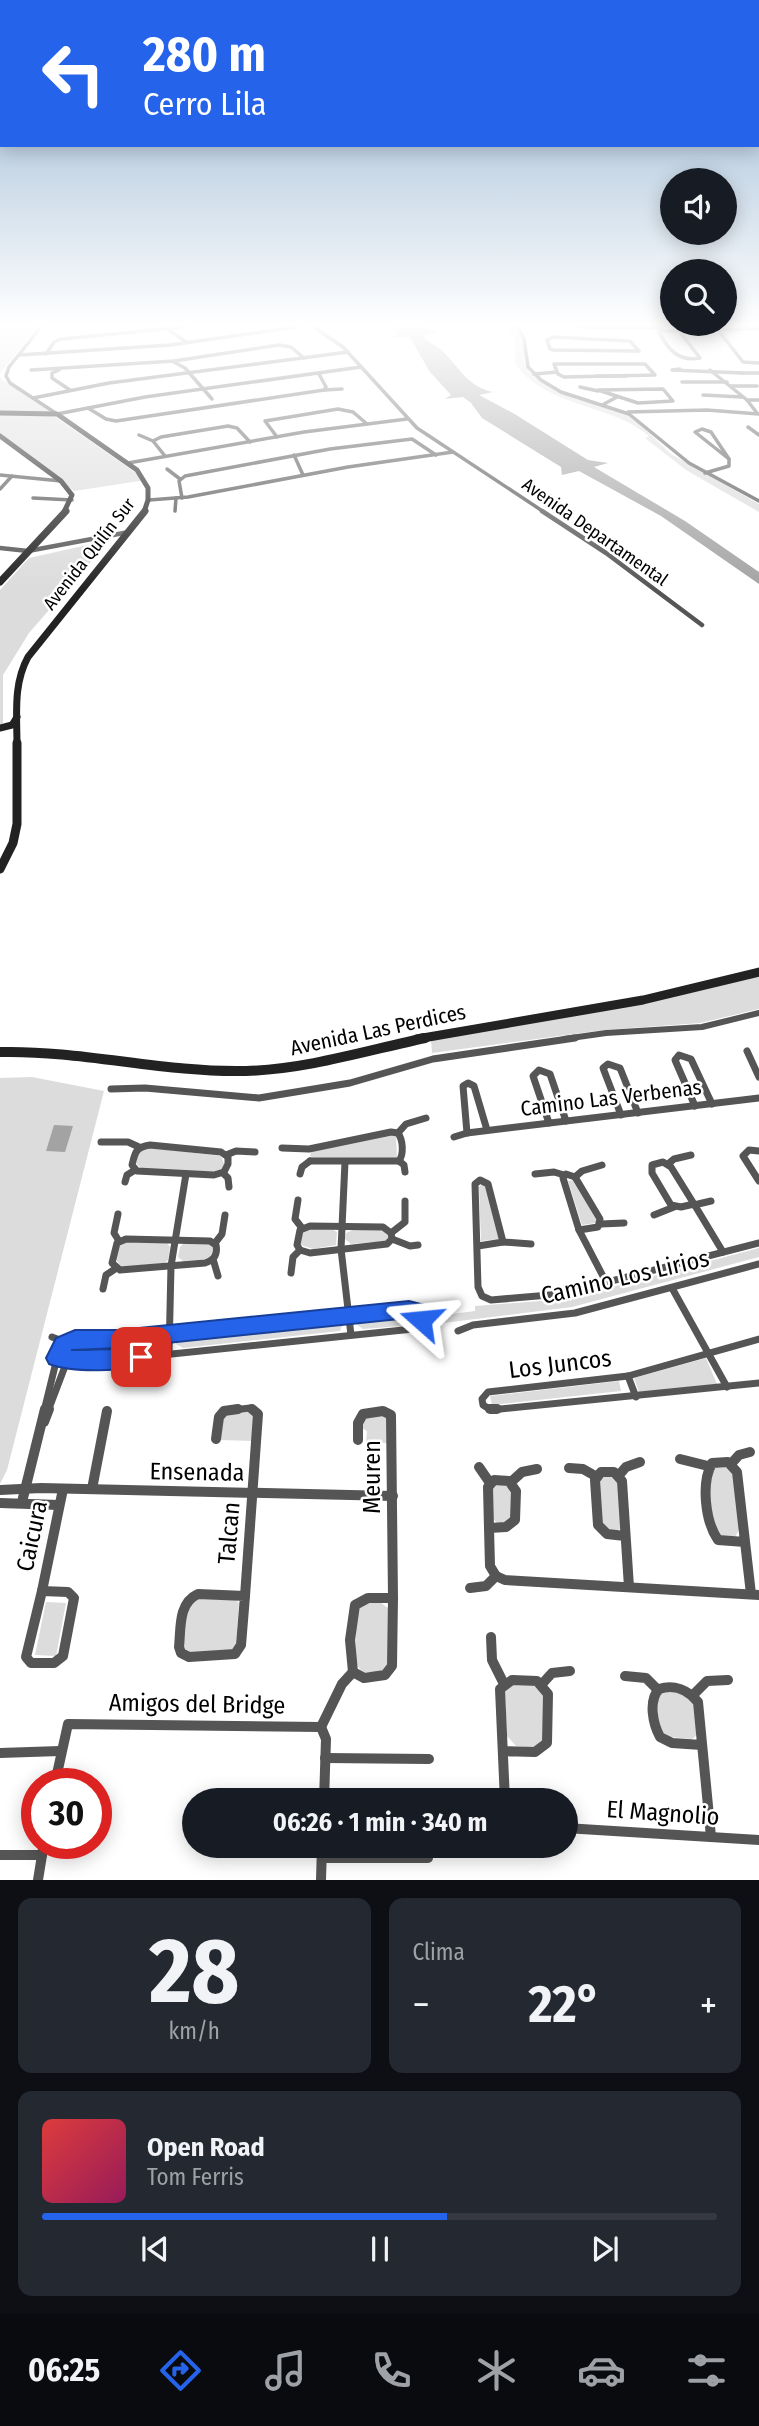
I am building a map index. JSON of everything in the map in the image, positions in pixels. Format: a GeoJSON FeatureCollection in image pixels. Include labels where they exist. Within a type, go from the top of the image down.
{"type":"FeatureCollection","features":[{"type":"Feature","properties":{"kind":"street","name":"Avenida Quilín Sur"},"geometry":{"type":"LineString","coordinates":[[0,869],[16,831],[18,678],[24,664],[144,512],[149,499],[145,480],[126,461],[58,415]]}},
{"type":"Feature","properties":{"kind":"street"},"geometry":{"type":"LineString","coordinates":[[99,415],[119,420],[154,415]]}},
{"type":"Feature","properties":{"kind":"street"},"geometry":{"type":"LineString","coordinates":[[277,437],[265,421],[305,415]]}},
{"type":"Feature","properties":{"kind":"street"},"geometry":{"type":"LineString","coordinates":[[357,415],[367,424]]}},
{"type":"Feature","properties":{"kind":"street","name":"Avenida Departamental"},"geometry":{"type":"LineString","coordinates":[[402,415],[453,452],[606,553],[702,625]]}},
{"type":"Feature","properties":{"kind":"street"},"geometry":{"type":"LineString","coordinates":[[629,415],[646,425],[674,454],[759,501]]}},
{"type":"Feature","properties":{"kind":"street"},"geometry":{"type":"LineString","coordinates":[[126,461],[406,419]]}},
{"type":"Feature","properties":{"kind":"street"},"geometry":{"type":"LineString","coordinates":[[153,441],[163,436],[232,426],[250,442]]}},
{"type":"Feature","properties":{"kind":"street"},"geometry":{"type":"LineString","coordinates":[[747,427],[759,436]]}},
{"type":"Feature","properties":{"kind":"street"},"geometry":{"type":"LineString","coordinates":[[705,473],[729,466],[729,459],[711,432],[702,429],[695,431],[701,439],[729,459]]}},
{"type":"Feature","properties":{"kind":"street"},"geometry":{"type":"LineString","coordinates":[[139,435],[153,441],[166,456]]}},
{"type":"Feature","properties":{"kind":"street"},"geometry":{"type":"LineString","coordinates":[[0,436],[61,481],[71,490],[72,500],[68,509],[0,582]]}},
{"type":"Feature","properties":{"kind":"street"},"geometry":{"type":"LineString","coordinates":[[167,469],[180,479],[295,455],[405,439],[412,439],[436,455]]}},
{"type":"Feature","properties":{"kind":"street"},"geometry":{"type":"LineString","coordinates":[[149,499],[178,498],[453,452]]}},
{"type":"Feature","properties":{"kind":"street"},"geometry":{"type":"LineString","coordinates":[[295,455],[303,475]]}},
{"type":"Feature","properties":{"kind":"street"},"geometry":{"type":"LineString","coordinates":[[0,475],[61,481]]}},
{"type":"Feature","properties":{"kind":"street"},"geometry":{"type":"LineString","coordinates":[[0,489],[12,476]]}},
{"type":"Feature","properties":{"kind":"street"},"geometry":{"type":"LineString","coordinates":[[175,511],[180,479]]}},
{"type":"Feature","properties":{"kind":"street"},"geometry":{"type":"LineString","coordinates":[[33,498],[72,500]]}},
{"type":"Feature","properties":{"kind":"street"},"geometry":{"type":"LineString","coordinates":[[0,550],[27,552],[128,533]]}},
{"type":"Feature","properties":{"kind":"street"},"geometry":{"type":"LineString","coordinates":[[4,727],[15,723],[17,716]]}},
{"type":"Feature","properties":{"kind":"street"},"geometry":{"type":"LineString","coordinates":[[4,727],[16,728],[19,734]]}},
{"type":"Feature","properties":{"kind":"street","name":"Avenida Las Perdices"},"geometry":{"type":"LineString","coordinates":[[0,1052],[60,1052],[198,1069],[267,1070],[305,1065],[452,1032],[615,1005],[759,972]]}},
{"type":"Feature","properties":{"kind":"street","name":"Avenida Las Perdices"},"geometry":{"type":"LineString","coordinates":[[111,1089],[145,1088],[259,1098],[350,1083],[433,1059],[613,1033],[702,1027],[759,1013]]}},
{"type":"Feature","properties":{"kind":"street"},"geometry":{"type":"LineString","coordinates":[[747,1051],[759,1077]]}},
{"type":"Feature","properties":{"kind":"street"},"geometry":{"type":"LineString","coordinates":[[695,1106],[675,1060],[679,1055],[690,1058],[712,1104]]}},
{"type":"Feature","properties":{"kind":"street"},"geometry":{"type":"LineString","coordinates":[[621,1115],[603,1068],[608,1064],[620,1068],[638,1112]]}},
{"type":"Feature","properties":{"kind":"street"},"geometry":{"type":"LineString","coordinates":[[549,1123],[533,1076],[539,1070],[550,1074],[566,1121]]}},
{"type":"Feature","properties":{"kind":"street"},"geometry":{"type":"LineString","coordinates":[[467,1133],[463,1086],[468,1083],[474,1086],[487,1130]]}},
{"type":"Feature","properties":{"kind":"street","name":"Camino Las Verbenas"},"geometry":{"type":"LineString","coordinates":[[453,1137],[487,1130],[759,1098]]}},
{"type":"Feature","properties":{"kind":"street"},"geometry":{"type":"LineString","coordinates":[[398,1133],[406,1124],[426,1118]]}},
{"type":"Feature","properties":{"kind":"street"},"geometry":{"type":"LineString","coordinates":[[282,1148],[309,1149],[391,1132],[398,1133],[402,1139],[402,1157],[399,1161]]}},
{"type":"Feature","properties":{"kind":"street"},"geometry":{"type":"LineString","coordinates":[[101,1142],[128,1142],[139,1147],[150,1145],[226,1155],[255,1152]]}},
{"type":"Feature","properties":{"kind":"street"},"geometry":{"type":"LineString","coordinates":[[139,1147],[132,1163],[135,1170],[143,1173],[223,1173],[228,1178],[229,1187]]}},
{"type":"Feature","properties":{"kind":"street"},"geometry":{"type":"LineString","coordinates":[[309,1149],[306,1155],[310,1161]]}},
{"type":"Feature","properties":{"kind":"street"},"geometry":{"type":"LineString","coordinates":[[759,1151],[749,1150],[743,1154],[759,1181]]}},
{"type":"Feature","properties":{"kind":"street"},"geometry":{"type":"LineString","coordinates":[[223,1173],[229,1163],[226,1155]]}},
{"type":"Feature","properties":{"kind":"street"},"geometry":{"type":"LineString","coordinates":[[674,1206],[651,1170],[657,1163],[668,1164],[674,1159],[691,1155]]}},
{"type":"Feature","properties":{"kind":"street"},"geometry":{"type":"LineString","coordinates":[[300,1174],[302,1167],[310,1161],[399,1161],[404,1165],[405,1172]]}},
{"type":"Feature","properties":{"kind":"street"},"geometry":{"type":"LineString","coordinates":[[345,1163],[341,1249],[351,1335]]}},
{"type":"Feature","properties":{"kind":"street"},"geometry":{"type":"LineString","coordinates":[[668,1164],[723,1252]]}},
{"type":"Feature","properties":{"kind":"street"},"geometry":{"type":"LineString","coordinates":[[575,1177],[582,1171],[602,1165]]}},
{"type":"Feature","properties":{"kind":"street"},"geometry":{"type":"LineString","coordinates":[[125,1182],[127,1175],[135,1170]]}},
{"type":"Feature","properties":{"kind":"street"},"geometry":{"type":"LineString","coordinates":[[535,1174],[554,1172],[575,1177],[601,1224]]}},
{"type":"Feature","properties":{"kind":"street"},"geometry":{"type":"LineString","coordinates":[[169,1354],[171,1266],[186,1174]]}},
{"type":"Feature","properties":{"kind":"street"},"geometry":{"type":"LineString","coordinates":[[564,1175],[579,1230],[606,1282]]}},
{"type":"Feature","properties":{"kind":"street"},"geometry":{"type":"LineString","coordinates":[[503,1242],[488,1184],[480,1180],[475,1184],[478,1287],[485,1298],[495,1300],[561,1294],[759,1243]]}},
{"type":"Feature","properties":{"kind":"street"},"geometry":{"type":"LineString","coordinates":[[298,1200],[295,1219],[302,1228]]}},
{"type":"Feature","properties":{"kind":"street"},"geometry":{"type":"LineString","coordinates":[[300,1250],[310,1252],[384,1245],[405,1222],[405,1201]]}},
{"type":"Feature","properties":{"kind":"street"},"geometry":{"type":"LineString","coordinates":[[654,1215],[674,1206],[711,1201]]}},
{"type":"Feature","properties":{"kind":"street"},"geometry":{"type":"LineString","coordinates":[[115,1269],[112,1263],[119,1241],[114,1233],[118,1214]]}},
{"type":"Feature","properties":{"kind":"street"},"geometry":{"type":"LineString","coordinates":[[103,1289],[106,1275],[115,1269],[205,1263],[214,1259],[217,1254],[215,1243],[222,1234],[225,1215]]}},
{"type":"Feature","properties":{"kind":"street"},"geometry":{"type":"LineString","coordinates":[[579,1230],[601,1224],[624,1223]]}},
{"type":"Feature","properties":{"kind":"street"},"geometry":{"type":"LineString","coordinates":[[300,1250],[298,1235],[302,1228],[310,1226],[383,1227],[392,1236],[418,1245]]}},
{"type":"Feature","properties":{"kind":"street"},"geometry":{"type":"LineString","coordinates":[[119,1241],[175,1240],[215,1243]]}},
{"type":"Feature","properties":{"kind":"street"},"geometry":{"type":"LineString","coordinates":[[478,1246],[503,1242],[531,1244]]}},
{"type":"Feature","properties":{"kind":"street"},"geometry":{"type":"LineString","coordinates":[[291,1273],[293,1257],[300,1250]]}},
{"type":"Feature","properties":{"kind":"street"},"geometry":{"type":"LineString","coordinates":[[214,1259],[218,1276]]}},
{"type":"Feature","properties":{"kind":"street","name":"Camino Los Lirios"},"geometry":{"type":"LineString","coordinates":[[458,1331],[473,1325],[575,1313],[759,1264]]}},
{"type":"Feature","properties":{"kind":"street"},"geometry":{"type":"LineString","coordinates":[[672,1288],[727,1387]]}},
{"type":"Feature","properties":{"kind":"street"},"geometry":{"type":"LineString","coordinates":[[52,1337],[65,1342],[75,1339],[101,1340],[412,1309],[421,1315],[421,1322],[416,1328],[114,1360],[57,1358]]}},
{"type":"Feature","properties":{"kind":"street","name":"Los Juncos"},"geometry":{"type":"LineString","coordinates":[[759,1339],[628,1376],[488,1392],[483,1396],[482,1402],[491,1410],[759,1383]]}},
{"type":"Feature","properties":{"kind":"street"},"geometry":{"type":"LineString","coordinates":[[53,1390],[57,1358],[65,1342]]}},
{"type":"Feature","properties":{"kind":"street"},"geometry":{"type":"LineString","coordinates":[[22,1502],[53,1390],[67,1360]]}},
{"type":"Feature","properties":{"kind":"street"},"geometry":{"type":"LineString","coordinates":[[628,1376],[636,1397]]}},
{"type":"Feature","properties":{"kind":"street","name":"Talcan"},"geometry":{"type":"LineString","coordinates":[[216,1439],[218,1419],[222,1413],[247,1408],[256,1412],[259,1417],[245,1596],[241,1645],[235,1654],[189,1657],[181,1653],[179,1644],[184,1605],[190,1597],[198,1594],[245,1596]]}},
{"type":"Feature","properties":{"kind":"street"},"geometry":{"type":"LineString","coordinates":[[92,1489],[107,1411]]}},
{"type":"Feature","properties":{"kind":"street","name":"Meuren"},"geometry":{"type":"LineString","coordinates":[[353,1672],[364,1678],[378,1677],[391,1669],[391,1415],[380,1411],[363,1414],[358,1423],[358,1440]]}},
{"type":"Feature","properties":{"kind":"street"},"geometry":{"type":"LineString","coordinates":[[731,1464],[739,1455],[750,1452]]}},
{"type":"Feature","properties":{"kind":"street"},"geometry":{"type":"LineString","coordinates":[[489,1528],[506,1527],[515,1520],[516,1491],[512,1482],[503,1479],[490,1483],[487,1490],[490,1566],[496,1576],[505,1580],[755,1595],[744,1542],[738,1477],[731,1464],[720,1461],[708,1466],[680,1459]]}},
{"type":"Feature","properties":{"kind":"street"},"geometry":{"type":"LineString","coordinates":[[619,1475],[626,1466],[640,1462]]}},
{"type":"Feature","properties":{"kind":"street"},"geometry":{"type":"LineString","coordinates":[[708,1466],[706,1474],[711,1532],[718,1540],[744,1542]]}},
{"type":"Feature","properties":{"kind":"street"},"geometry":{"type":"LineString","coordinates":[[479,1467],[490,1483]]}},
{"type":"Feature","properties":{"kind":"street"},"geometry":{"type":"LineString","coordinates":[[569,1468],[583,1469],[597,1477]]}},
{"type":"Feature","properties":{"kind":"street"},"geometry":{"type":"LineString","coordinates":[[512,1482],[522,1472],[537,1469]]}},
{"type":"Feature","properties":{"kind":"street"},"geometry":{"type":"LineString","coordinates":[[597,1477],[605,1471],[619,1475],[622,1481],[629,1587]]}},
{"type":"Feature","properties":{"kind":"street"},"geometry":{"type":"LineString","coordinates":[[597,1477],[597,1520],[600,1529],[607,1534],[625,1536]]}},
{"type":"Feature","properties":{"kind":"street","name":"Caicura"},"geometry":{"type":"LineString","coordinates":[[42,1591],[68,1592],[74,1598],[63,1656],[54,1664],[31,1663],[26,1657],[63,1489]]}},
{"type":"Feature","properties":{"kind":"street","name":"Ensenada"},"geometry":{"type":"LineString","coordinates":[[0,1490],[92,1489],[393,1496]]}},
{"type":"Feature","properties":{"kind":"street"},"geometry":{"type":"LineString","coordinates":[[0,1503],[59,1505]]}},
{"type":"Feature","properties":{"kind":"street"},"geometry":{"type":"LineString","coordinates":[[470,1588],[486,1586],[496,1576]]}},
{"type":"Feature","properties":{"kind":"street"},"geometry":{"type":"LineString","coordinates":[[324,1788],[326,1739],[321,1727],[342,1684],[353,1672],[350,1661],[355,1604],[364,1598],[393,1598]]}},
{"type":"Feature","properties":{"kind":"street"},"geometry":{"type":"LineString","coordinates":[[491,1637],[493,1665],[504,1684]]}},
{"type":"Feature","properties":{"kind":"street"},"geometry":{"type":"LineString","coordinates":[[542,1684],[552,1673],[570,1671]]}},
{"type":"Feature","properties":{"kind":"street"},"geometry":{"type":"LineString","coordinates":[[625,1675],[646,1678],[659,1690],[684,1689],[694,1694],[699,1705],[711,1837]]}},
{"type":"Feature","properties":{"kind":"street"},"geometry":{"type":"LineString","coordinates":[[503,1751],[535,1752],[546,1745],[549,1736],[548,1698],[542,1684],[531,1680],[512,1680],[504,1684],[500,1693],[504,1788]]}},
{"type":"Feature","properties":{"kind":"street"},"geometry":{"type":"LineString","coordinates":[[694,1694],[707,1681],[728,1680]]}},
{"type":"Feature","properties":{"kind":"street"},"geometry":{"type":"LineString","coordinates":[[659,1690],[653,1698],[657,1735],[668,1742],[702,1745]]}},
{"type":"Feature","properties":{"kind":"street","name":"Amigos del Bridge"},"geometry":{"type":"LineString","coordinates":[[61,1751],[65,1728],[73,1723],[321,1727]]}},
{"type":"Feature","properties":{"kind":"street"},"geometry":{"type":"LineString","coordinates":[[0,1753],[61,1751],[58,1768]]}},
{"type":"Feature","properties":{"kind":"street"},"geometry":{"type":"LineString","coordinates":[[325,1758],[429,1759]]}},
{"type":"Feature","properties":{"kind":"street","name":"El Magnolio"},"geometry":{"type":"LineString","coordinates":[[578,1829],[759,1840]]}},
{"type":"Feature","properties":{"kind":"street"},"geometry":{"type":"LineString","coordinates":[[0,1855],[21,1855]]}},
{"type":"Feature","properties":{"kind":"street"},"geometry":{"type":"LineString","coordinates":[[321,1880],[322,1858]]}},
{"type":"Feature","properties":{"kind":"street"},"geometry":{"type":"LineString","coordinates":[[38,1880],[41,1859]]}},
{"type":"Feature","properties":{"kind":"shaded area"},"geometry":{"type":"Polygon","coordinates":[[[0,415],[54,416],[146,480],[74,491],[0,433],[0,415]]]}},
{"type":"Feature","properties":{"kind":"shaded area"},"geometry":{"type":"Polygon","coordinates":[[[480,415],[516,415],[588,460],[608,463],[594,467],[685,521],[759,572],[759,584],[661,516],[579,471],[562,475],[561,467],[480,415]]]}},
{"type":"Feature","properties":{"kind":"shaded area"},"geometry":{"type":"Polygon","coordinates":[[[610,415],[632,417],[671,454],[759,504],[759,512],[686,470],[645,438],[649,436],[610,415]]]}},
{"type":"Feature","properties":{"kind":"shaded area"},"geometry":{"type":"Polygon","coordinates":[[[110,540],[29,633],[3,675],[3,724],[0,725],[0,590],[29,558],[110,540]]]}},
{"type":"Feature","properties":{"kind":"shaded area"},"geometry":{"type":"Polygon","coordinates":[[[759,976],[759,1009],[700,1023],[604,1030],[432,1053],[431,1040],[618,1007],[759,976]]]}},
{"type":"Feature","properties":{"kind":"shaded area"},"geometry":{"type":"Polygon","coordinates":[[[32,1077],[104,1091],[7,1470],[0,1484],[0,1078],[32,1077]]]}},
{"type":"Feature","properties":{"kind":"shaded area"},"geometry":{"type":"Polygon","coordinates":[[[54,1125],[73,1126],[65,1152],[46,1151],[54,1125]]]}},
{"type":"Feature","properties":{"kind":"shaded area"},"geometry":{"type":"Polygon","coordinates":[[[390,1134],[396,1135],[397,1158],[312,1158],[310,1155],[312,1151],[390,1134]]]}},
{"type":"Feature","properties":{"kind":"shaded area"},"geometry":{"type":"Polygon","coordinates":[[[146,1147],[221,1156],[225,1166],[219,1172],[142,1170],[136,1163],[138,1153],[146,1147]]]}},
{"type":"Feature","properties":{"kind":"shaded area"},"geometry":{"type":"Polygon","coordinates":[[[575,1180],[596,1223],[582,1225],[568,1181],[575,1180]]]}},
{"type":"Feature","properties":{"kind":"shaded area"},"geometry":{"type":"Polygon","coordinates":[[[482,1184],[486,1187],[499,1239],[481,1241],[479,1187],[482,1184]]]}},
{"type":"Feature","properties":{"kind":"shaded area"},"geometry":{"type":"Polygon","coordinates":[[[330,1228],[337,1232],[336,1245],[313,1249],[301,1245],[302,1233],[307,1229],[330,1228]]]}},
{"type":"Feature","properties":{"kind":"shaded area"},"geometry":{"type":"Polygon","coordinates":[[[353,1230],[384,1230],[389,1238],[387,1241],[351,1244],[345,1239],[346,1233],[353,1230]]]}},
{"type":"Feature","properties":{"kind":"shaded area"},"geometry":{"type":"Polygon","coordinates":[[[127,1242],[167,1243],[170,1247],[168,1260],[164,1263],[122,1267],[116,1260],[119,1247],[127,1242]]]}},
{"type":"Feature","properties":{"kind":"shaded area"},"geometry":{"type":"Polygon","coordinates":[[[184,1243],[210,1244],[215,1249],[210,1259],[183,1261],[178,1257],[180,1247],[184,1243]]]}},
{"type":"Feature","properties":{"kind":"shaded area"},"geometry":{"type":"Polygon","coordinates":[[[759,1248],[759,1257],[572,1307],[443,1323],[444,1315],[475,1311],[475,1306],[567,1299],[759,1248]]]}},
{"type":"Feature","properties":{"kind":"shaded area"},"geometry":{"type":"Polygon","coordinates":[[[410,1312],[416,1315],[417,1323],[413,1325],[363,1329],[356,1324],[363,1317],[410,1312]]]}},
{"type":"Feature","properties":{"kind":"shaded area"},"geometry":{"type":"Polygon","coordinates":[[[335,1321],[343,1324],[340,1331],[183,1348],[176,1344],[178,1338],[184,1336],[335,1321]]]}},
{"type":"Feature","properties":{"kind":"shaded area"},"geometry":{"type":"Polygon","coordinates":[[[157,1339],[164,1343],[159,1351],[96,1357],[70,1355],[66,1350],[68,1346],[157,1339]]]}},
{"type":"Feature","properties":{"kind":"shaded area"},"geometry":{"type":"Polygon","coordinates":[[[706,1358],[717,1384],[639,1392],[634,1378],[706,1358]]]}},
{"type":"Feature","properties":{"kind":"shaded area"},"geometry":{"type":"Polygon","coordinates":[[[619,1381],[621,1391],[492,1405],[490,1396],[619,1381]]]}},
{"type":"Feature","properties":{"kind":"shaded area"},"geometry":{"type":"Polygon","coordinates":[[[246,1411],[254,1414],[254,1441],[220,1440],[221,1421],[225,1415],[246,1411]]]}},
{"type":"Feature","properties":{"kind":"shaded area"},"geometry":{"type":"Polygon","coordinates":[[[367,1415],[386,1415],[391,1443],[366,1443],[367,1431],[362,1428],[362,1421],[367,1415]]]}},
{"type":"Feature","properties":{"kind":"shaded area"},"geometry":{"type":"Polygon","coordinates":[[[723,1464],[733,1472],[740,1528],[735,1537],[721,1537],[712,1525],[708,1474],[709,1469],[723,1464]]]}},
{"type":"Feature","properties":{"kind":"shaded area"},"geometry":{"type":"Polygon","coordinates":[[[604,1474],[618,1477],[622,1528],[617,1530],[601,1525],[598,1480],[604,1474]]]}},
{"type":"Feature","properties":{"kind":"shaded area"},"geometry":{"type":"Polygon","coordinates":[[[492,1484],[508,1484],[511,1491],[511,1518],[506,1523],[497,1523],[492,1518],[492,1484]]]}},
{"type":"Feature","properties":{"kind":"shaded area"},"geometry":{"type":"Polygon","coordinates":[[[195,1598],[234,1599],[239,1603],[236,1646],[229,1652],[190,1653],[185,1650],[182,1637],[184,1623],[195,1598]]]}},
{"type":"Feature","properties":{"kind":"shaded area"},"geometry":{"type":"Polygon","coordinates":[[[46,1602],[66,1603],[56,1656],[35,1655],[46,1602]]]}},
{"type":"Feature","properties":{"kind":"shaded area"},"geometry":{"type":"Polygon","coordinates":[[[365,1602],[380,1602],[389,1609],[388,1665],[381,1672],[362,1672],[355,1662],[357,1608],[365,1602]]]}},
{"type":"Feature","properties":{"kind":"shaded area"},"geometry":{"type":"Polygon","coordinates":[[[507,1686],[535,1686],[544,1696],[544,1739],[535,1748],[516,1746],[507,1736],[505,1692],[507,1686]]]}},
{"type":"Feature","properties":{"kind":"shaded area"},"geometry":{"type":"Polygon","coordinates":[[[663,1692],[682,1692],[693,1699],[697,1735],[692,1739],[669,1737],[659,1729],[657,1701],[663,1692]]]}},
{"type":"Feature","properties":{"kind":"route"},"geometry":{"type":"LineString","coordinates":[[141,1357],[98,1361],[57,1358],[63,1344],[75,1339],[119,1339],[409,1309],[418,1311],[421,1320]]}}]}
